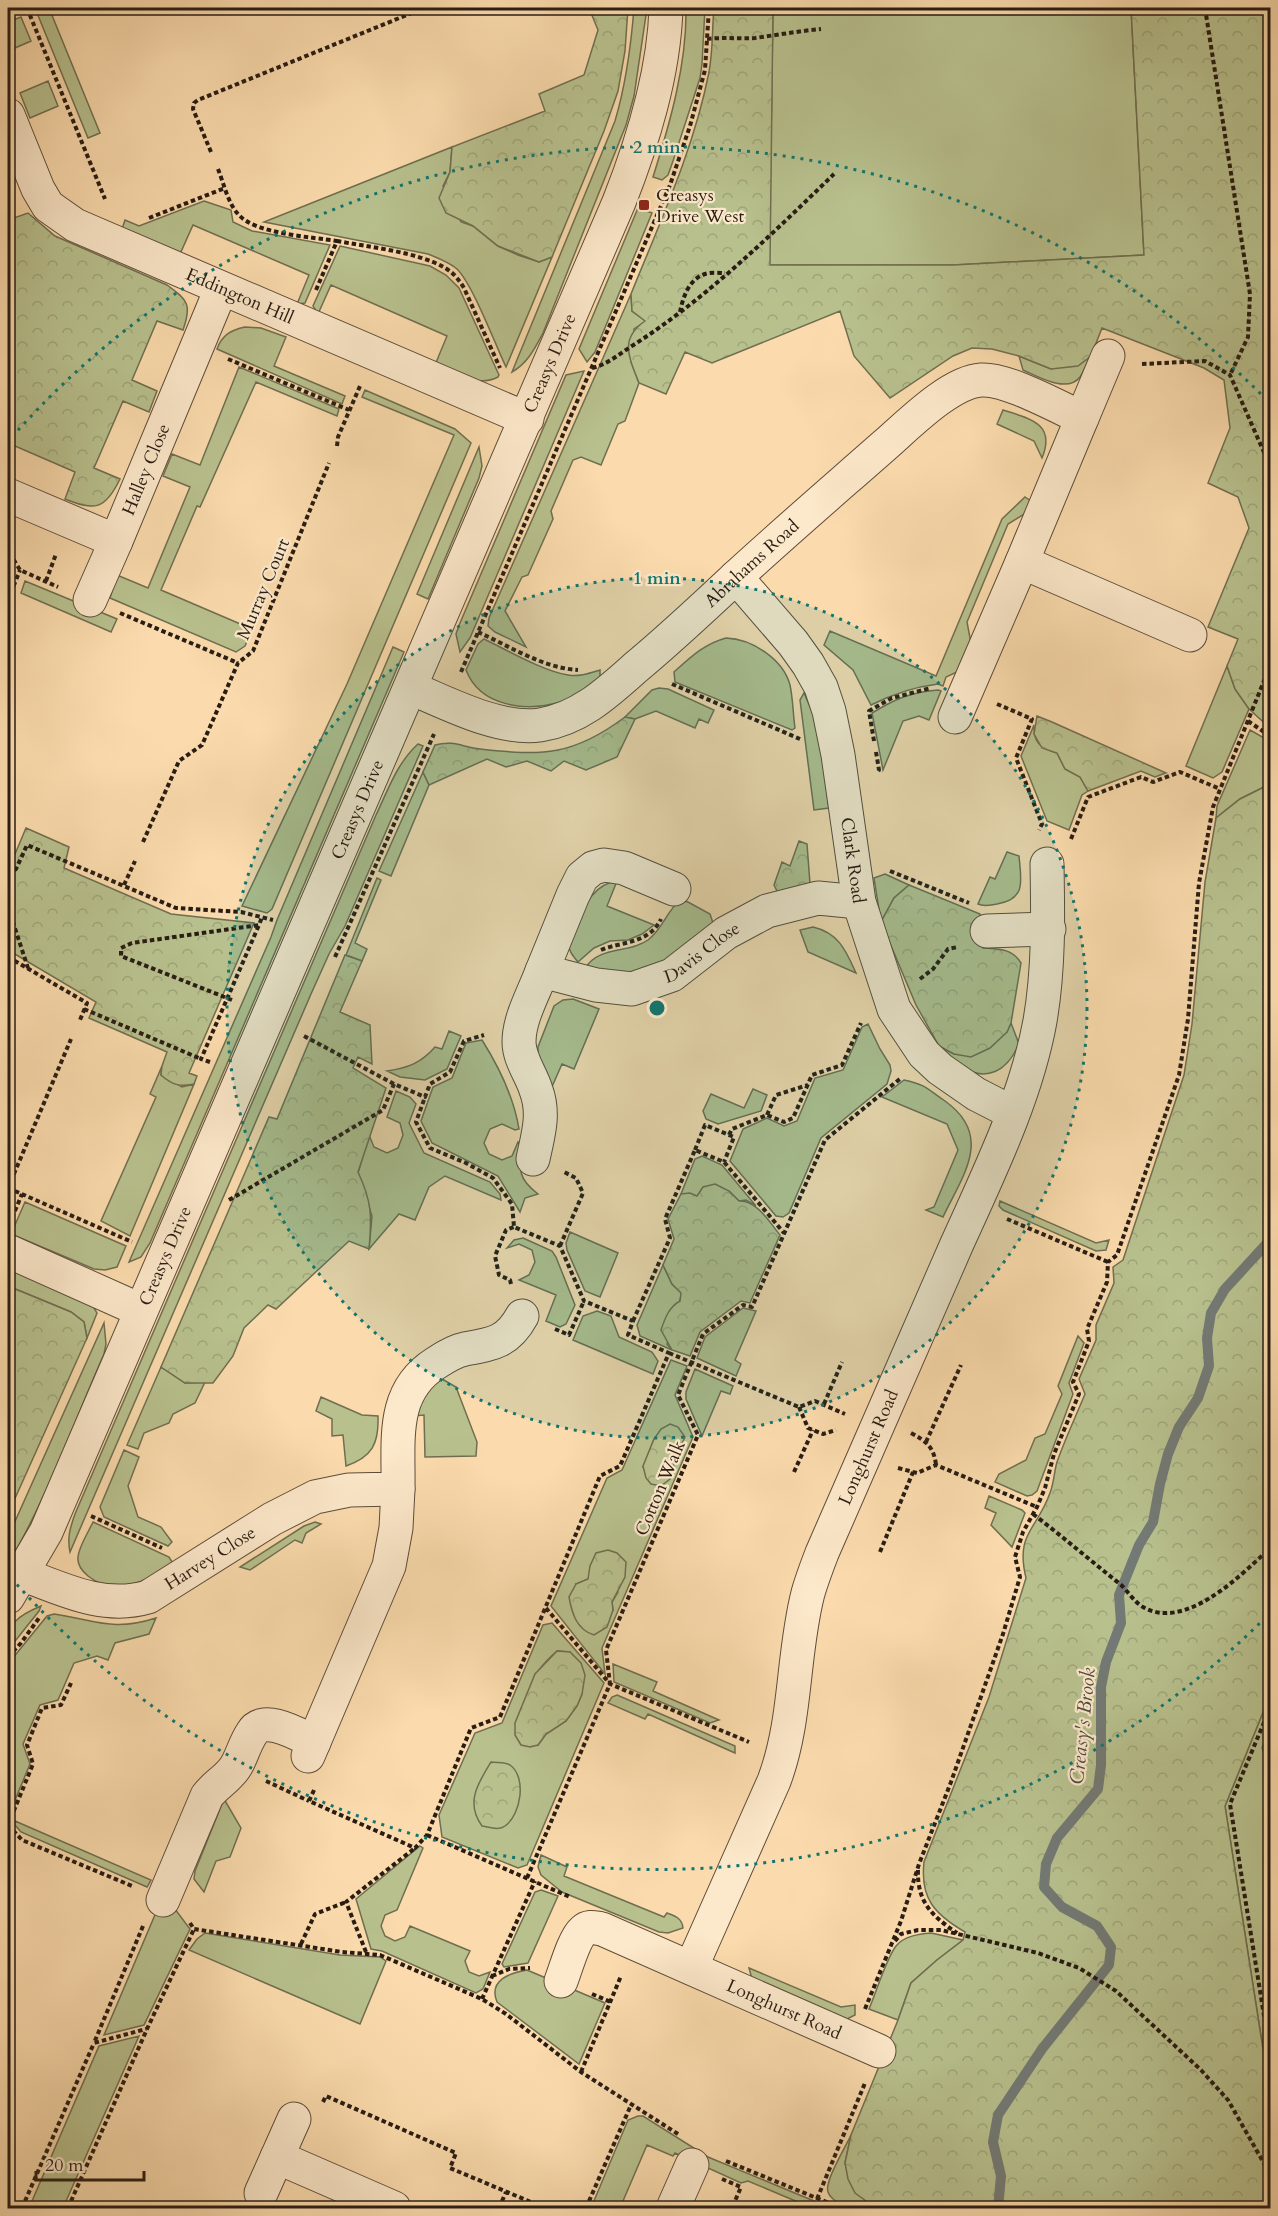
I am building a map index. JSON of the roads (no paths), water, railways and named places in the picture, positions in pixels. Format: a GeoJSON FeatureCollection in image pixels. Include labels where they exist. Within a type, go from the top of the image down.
{"type":"FeatureCollection","features":[{"type":"Feature","properties":{"kind":"street","name":"Creasys Drive"},"geometry":{"type":"LineString","coordinates":[[15,1586],[46,1532],[411,688],[633,166],[644,132],[659,64],[666,8]]}},
{"type":"Feature","properties":{"kind":"street","name":"Eddington Hill"},"geometry":{"type":"LineString","coordinates":[[8,116],[38,189],[48,206],[60,216],[103,238],[220,289],[526,419]]}},
{"type":"Feature","properties":{"kind":"street","name":"Halley Close"},"geometry":{"type":"LineString","coordinates":[[90,600],[220,289]]}},
{"type":"Feature","properties":{"kind":"street"},"geometry":{"type":"LineString","coordinates":[[961,702],[1108,356]]}},
{"type":"Feature","properties":{"kind":"street","name":"Abrahams Road"},"geometry":{"type":"LineString","coordinates":[[411,688],[497,721],[526,726],[559,720],[594,703],[634,670],[924,411],[962,385],[981,380],[999,382],[1082,418]]}},
{"type":"Feature","properties":{"kind":"street"},"geometry":{"type":"LineString","coordinates":[[8,495],[116,541]]}},
{"type":"Feature","properties":{"kind":"street"},"geometry":{"type":"LineString","coordinates":[[1022,562],[1190,635]]}},
{"type":"Feature","properties":{"kind":"street","name":"Clark Road"},"geometry":{"type":"LineString","coordinates":[[736,577],[793,643],[808,664],[821,687],[830,711],[859,902],[894,1009],[924,1054],[940,1069],[976,1094],[1013,1113]]}},
{"type":"Feature","properties":{"kind":"street","name":"Longhurst Road"},"geometry":{"type":"LineString","coordinates":[[691,1968],[783,1757],[808,1593],[822,1553],[880,1437],[1013,1113],[1028,1069],[1040,1023],[1048,969],[1047,864]]}},
{"type":"Feature","properties":{"kind":"street"},"geometry":{"type":"LineString","coordinates":[[533,1159],[542,1115],[537,1090],[525,1066],[519,1043],[521,1024],[558,975],[562,921],[582,877],[593,868],[604,865],[624,868],[674,889]]}},
{"type":"Feature","properties":{"kind":"street","name":"Davis Close"},"geometry":{"type":"LineString","coordinates":[[558,975],[615,988],[632,989],[672,975],[726,933],[767,911],[818,898],[859,902]]}},
{"type":"Feature","properties":{"kind":"street"},"geometry":{"type":"LineString","coordinates":[[975,938],[1049,930]]}},
{"type":"Feature","properties":{"kind":"street"},"geometry":{"type":"LineString","coordinates":[[9,1235],[110,1296],[141,1310]]}},
{"type":"Feature","properties":{"kind":"street"},"geometry":{"type":"LineString","coordinates":[[159,1898],[207,1796],[214,1786],[235,1768],[253,1730],[260,1725],[269,1724],[311,1749],[389,1566],[396,1528],[399,1425],[404,1399],[414,1381],[427,1368],[444,1357],[461,1350],[500,1341],[514,1330],[522,1316]]}},
{"type":"Feature","properties":{"kind":"street","name":"Harvey Close"},"geometry":{"type":"LineString","coordinates":[[15,1586],[75,1594],[96,1601],[132,1602],[148,1597],[272,1519],[315,1497],[349,1490],[398,1489]]}},
{"type":"Feature","properties":{"kind":"street","name":"Longhurst Road"},"geometry":{"type":"LineString","coordinates":[[561,1981],[579,1938],[584,1930],[591,1927],[640,1946],[866,2045]]}},
{"type":"Feature","properties":{"kind":"street"},"geometry":{"type":"LineString","coordinates":[[261,2193],[294,2119]]}},
{"type":"Feature","properties":{"kind":"street"},"geometry":{"type":"LineString","coordinates":[[674,2208],[698,2154]]}},
{"type":"Feature","properties":{"kind":"street"},"geometry":{"type":"LineString","coordinates":[[277,2157],[394,2208]]}},
{"type":"Feature","properties":{"kind":"waterway","name":"Creasy's Brook"},"geometry":{"type":"LineString","coordinates":[[998,2208],[1001,2176],[993,2142],[998,2115],[1042,2049],[1109,1965],[1111,1947],[1097,1926],[1062,1907],[1044,1887],[1046,1864],[1057,1838],[1098,1789],[1101,1765],[1101,1687],[1106,1662],[1121,1623],[1119,1595],[1139,1545],[1153,1522],[1168,1454],[1179,1427],[1198,1398],[1209,1366],[1207,1338],[1211,1313],[1225,1289],[1270,1240]]}},
{"type":"Feature","properties":{"kind":"place","name":"Creasys Drive West"},"geometry":{"type":"Point","coordinates":[644,205]}}]}
